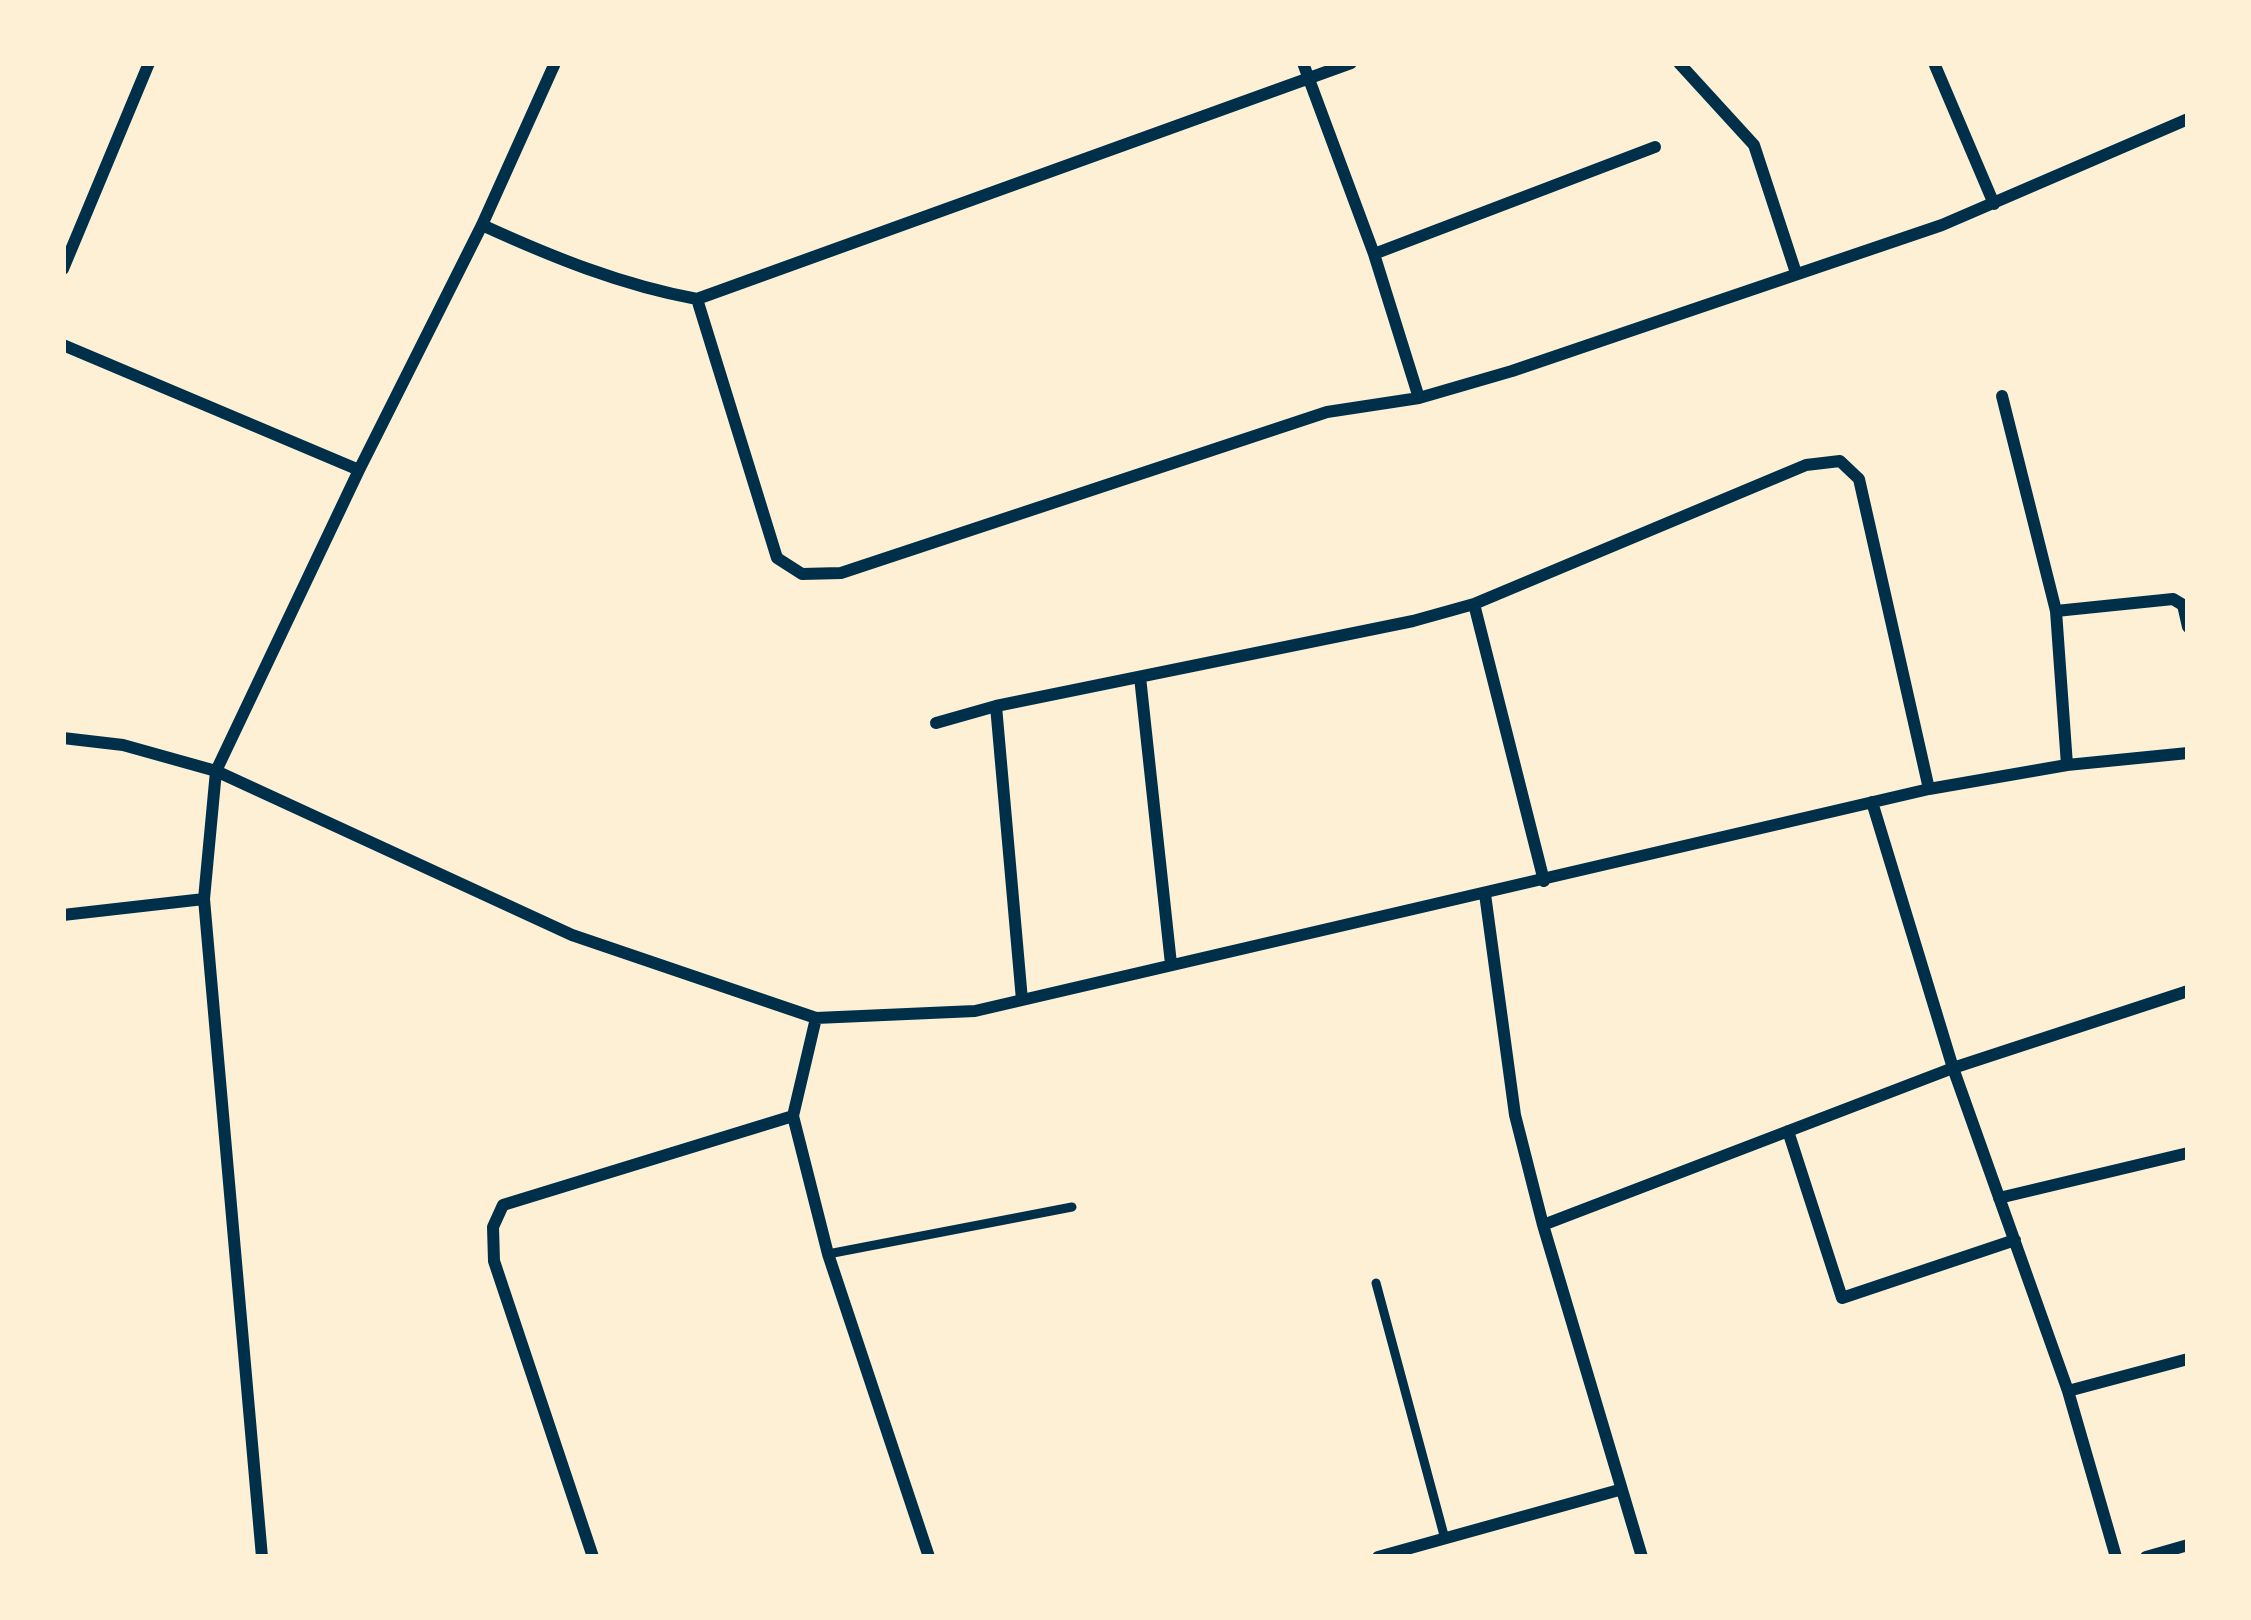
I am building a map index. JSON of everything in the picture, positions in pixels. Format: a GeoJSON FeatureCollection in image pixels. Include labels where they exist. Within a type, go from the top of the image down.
{"type":"FeatureCollection","features":[{"type":"Feature","properties":{"kind":"street"},"geometry":{"type":"LineString","coordinates":[[63,269],[149,63]]}},
{"type":"Feature","properties":{"kind":"street"},"geometry":{"type":"LineString","coordinates":[[262,1557],[205,898],[216,771],[482,225],[555,63]]}},
{"type":"Feature","properties":{"kind":"street"},"geometry":{"type":"LineString","coordinates":[[482,225],[611,278],[697,299],[1306,70],[1351,63]]}},
{"type":"Feature","properties":{"kind":"street"},"geometry":{"type":"LineString","coordinates":[[1679,63],[1754,146],[1796,273]]}},
{"type":"Feature","properties":{"kind":"street"},"geometry":{"type":"LineString","coordinates":[[1934,63],[1994,204]]}},
{"type":"Feature","properties":{"kind":"street"},"geometry":{"type":"LineString","coordinates":[[1306,70],[1375,254],[1419,398]]}},
{"type":"Feature","properties":{"kind":"street"},"geometry":{"type":"LineString","coordinates":[[697,299],[777,558],[802,574],[841,573],[1328,412],[1419,398],[1512,370],[1994,204],[2188,119]]}},
{"type":"Feature","properties":{"kind":"street"},"geometry":{"type":"LineString","coordinates":[[1375,254],[1655,147]]}},
{"type":"Feature","properties":{"kind":"street"},"geometry":{"type":"LineString","coordinates":[[63,345],[359,470]]}},
{"type":"Feature","properties":{"kind":"street"},"geometry":{"type":"LineString","coordinates":[[2002,396],[2056,611],[2067,765]]}},
{"type":"Feature","properties":{"kind":"street"},"geometry":{"type":"LineString","coordinates":[[936,723],[996,706],[1413,621],[1474,604],[1806,465],[1840,461],[1859,479],[1929,789]]}},
{"type":"Feature","properties":{"kind":"street"},"geometry":{"type":"LineString","coordinates":[[2056,611],[2174,598],[2183,605],[2188,627]]}},
{"type":"Feature","properties":{"kind":"street"},"geometry":{"type":"LineString","coordinates":[[1474,604],[1544,881]]}},
{"type":"Feature","properties":{"kind":"street"},"geometry":{"type":"LineString","coordinates":[[1140,677],[1171,964]]}},
{"type":"Feature","properties":{"kind":"street"},"geometry":{"type":"LineString","coordinates":[[996,706],[1022,1000]]}},
{"type":"Feature","properties":{"kind":"street"},"geometry":{"type":"LineString","coordinates":[[63,738],[123,745],[216,771],[572,934],[816,1018],[975,1011],[1929,789],[2067,765],[2188,753]]}},
{"type":"Feature","properties":{"kind":"street"},"geometry":{"type":"LineString","coordinates":[[1872,802],[1953,1068],[2068,1390],[2116,1557]]}},
{"type":"Feature","properties":{"kind":"street"},"geometry":{"type":"LineString","coordinates":[[1485,894],[1515,1115],[1619,1490],[1642,1557]]}},
{"type":"Feature","properties":{"kind":"street"},"geometry":{"type":"LineString","coordinates":[[63,915],[205,898]]}},
{"type":"Feature","properties":{"kind":"street"},"geometry":{"type":"LineString","coordinates":[[1543,1225],[1953,1068],[2188,991]]}},
{"type":"Feature","properties":{"kind":"street"},"geometry":{"type":"LineString","coordinates":[[816,1018],[793,1116],[828,1254],[929,1557]]}},
{"type":"Feature","properties":{"kind":"street"},"geometry":{"type":"LineString","coordinates":[[593,1557],[494,1262],[493,1227],[503,1205],[793,1116]]}},
{"type":"Feature","properties":{"kind":"street"},"geometry":{"type":"LineString","coordinates":[[1788,1131],[1842,1298],[2014,1240]]}},
{"type":"Feature","properties":{"kind":"street"},"geometry":{"type":"LineString","coordinates":[[1999,1198],[2188,1153]]}},
{"type":"Feature","properties":{"kind":"street"},"geometry":{"type":"LineString","coordinates":[[2068,1390],[2188,1359]]}},
{"type":"Feature","properties":{"kind":"street"},"geometry":{"type":"LineString","coordinates":[[1378,1557],[1619,1490]]}},
{"type":"Feature","properties":{"kind":"street"},"geometry":{"type":"LineString","coordinates":[[2146,1557],[2188,1545]]}},
{"type":"Feature","properties":{"kind":"lane"},"geometry":{"type":"LineString","coordinates":[[828,1254],[1072,1207]]}},
{"type":"Feature","properties":{"kind":"lane"},"geometry":{"type":"LineString","coordinates":[[1376,1283],[1445,1538]]}}]}
